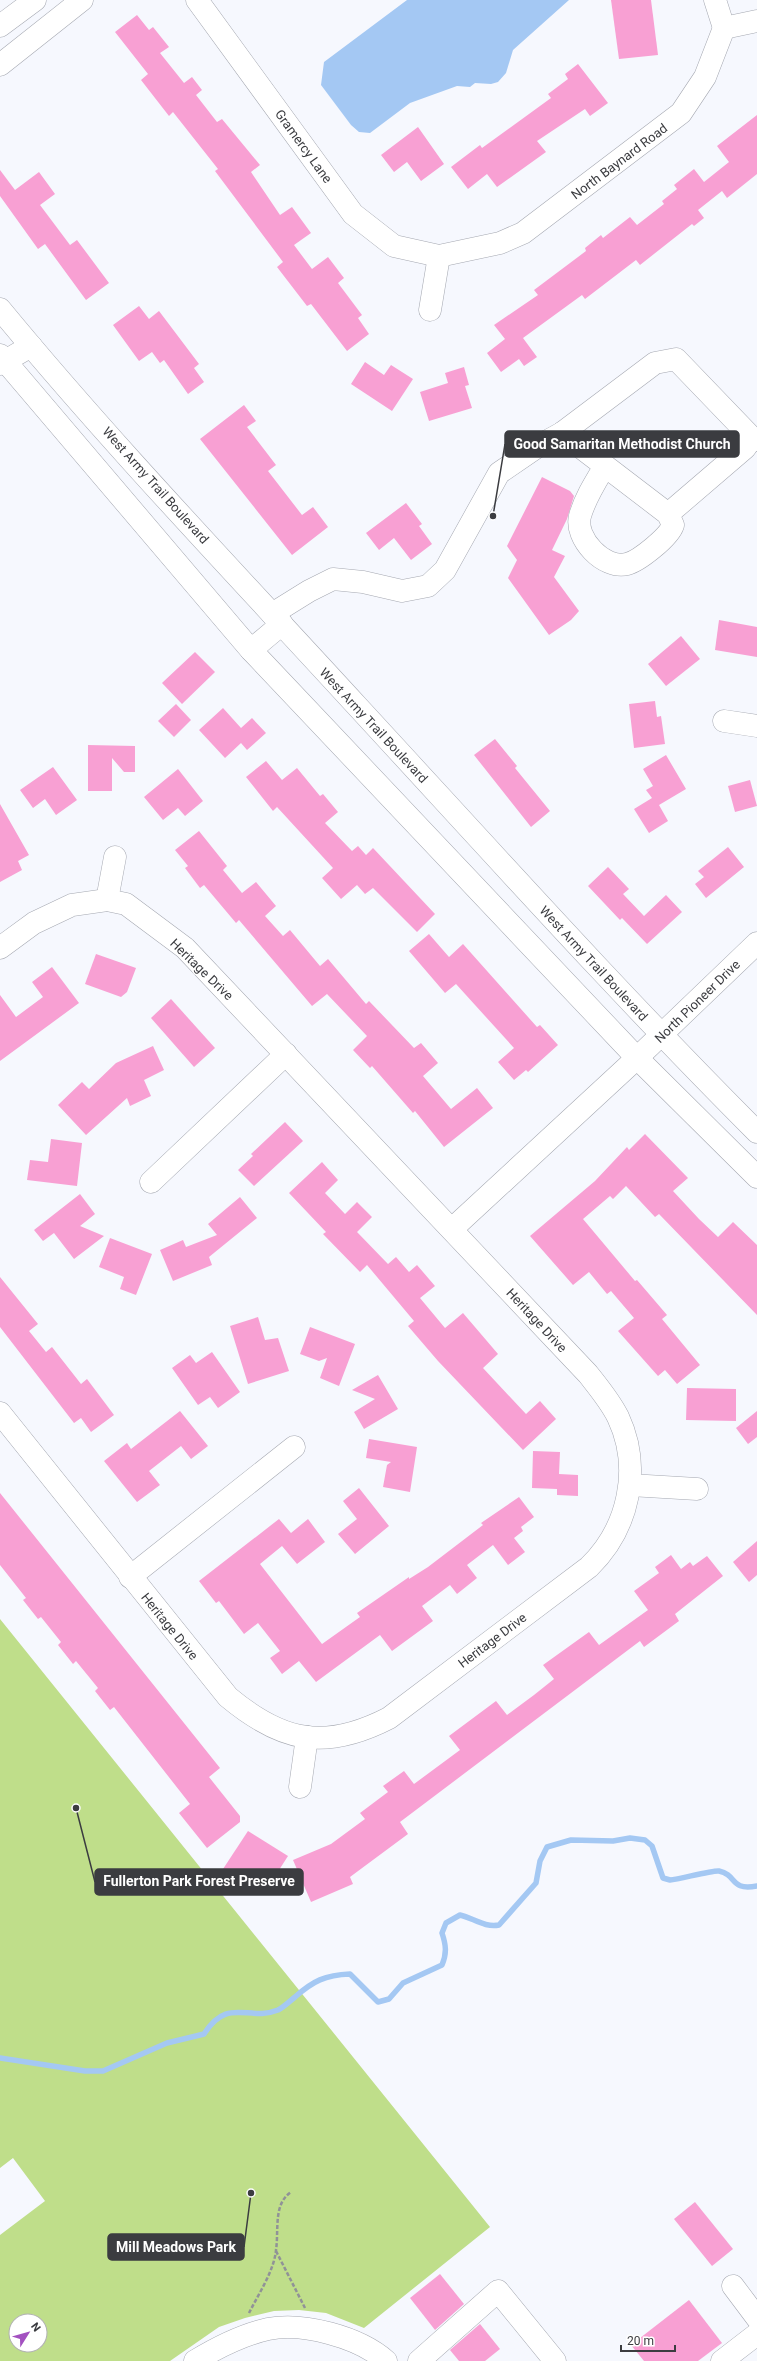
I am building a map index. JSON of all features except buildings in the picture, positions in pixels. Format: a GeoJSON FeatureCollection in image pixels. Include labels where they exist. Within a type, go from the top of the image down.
{"type":"FeatureCollection","features":[{"type":"Feature","properties":{"kind":"street"},"geometry":{"type":"LineString","coordinates":[[0,26],[35,0]]}},
{"type":"Feature","properties":{"kind":"street"},"geometry":{"type":"LineString","coordinates":[[0,65],[82,0]]}},
{"type":"Feature","properties":{"kind":"street","name":"Gramercy Lane"},"geometry":{"type":"LineString","coordinates":[[197,0],[353,214],[394,246],[439,256]]}},
{"type":"Feature","properties":{"kind":"street"},"geometry":{"type":"LineString","coordinates":[[715,0],[724,28],[757,21]]}},
{"type":"Feature","properties":{"kind":"street","name":"North Baynard Road"},"geometry":{"type":"LineString","coordinates":[[439,256],[500,243],[523,232],[681,114],[705,77],[724,28]]}},
{"type":"Feature","properties":{"kind":"street"},"geometry":{"type":"LineString","coordinates":[[430,310],[439,256]]}},
{"type":"Feature","properties":{"kind":"street","name":"West Army Trail Boulevard"},"geometry":{"type":"LineString","coordinates":[[0,309],[31,346],[277,619],[660,1036],[757,1132]]}},
{"type":"Feature","properties":{"kind":"street"},"geometry":{"type":"LineString","coordinates":[[31,346],[2,360],[251,650],[637,1058],[757,1177]]}},
{"type":"Feature","properties":{"kind":"street"},"geometry":{"type":"LineString","coordinates":[[251,650],[277,619],[309,591],[333,579],[364,582],[402,591],[428,586],[445,570],[499,473],[540,445],[562,433],[655,363],[676,359],[755,439],[668,514]]}},
{"type":"Feature","properties":{"kind":"street"},"geometry":{"type":"LineString","coordinates":[[562,433],[668,514],[673,525],[671,532],[643,556],[627,564],[610,564],[590,546],[581,534],[580,517],[601,463]]}},
{"type":"Feature","properties":{"kind":"street"},"geometry":{"type":"LineString","coordinates":[[724,721],[757,726]]}},
{"type":"Feature","properties":{"kind":"street"},"geometry":{"type":"LineString","coordinates":[[107,900],[116,857]]}},
{"type":"Feature","properties":{"kind":"street","name":"Heritage Drive"},"geometry":{"type":"LineString","coordinates":[[0,948],[34,923],[72,905],[107,900],[126,904],[184,948],[588,1374],[604,1394],[618,1416],[627,1440],[630,1462],[630,1485],[624,1515],[599,1558],[589,1567],[389,1718],[366,1730],[338,1735],[307,1737],[279,1731],[252,1717],[228,1697],[130,1577],[0,1413]]}},
{"type":"Feature","properties":{"kind":"street","name":"North Pioneer Drive"},"geometry":{"type":"LineString","coordinates":[[637,1058],[757,943]]}},
{"type":"Feature","properties":{"kind":"street"},"geometry":{"type":"LineString","coordinates":[[152,1182],[286,1054]]}},
{"type":"Feature","properties":{"kind":"street"},"geometry":{"type":"LineString","coordinates":[[452,1229],[637,1058]]}},
{"type":"Feature","properties":{"kind":"street"},"geometry":{"type":"LineString","coordinates":[[130,1577],[294,1448]]}},
{"type":"Feature","properties":{"kind":"street"},"geometry":{"type":"LineString","coordinates":[[630,1485],[697,1489]]}},
{"type":"Feature","properties":{"kind":"street"},"geometry":{"type":"LineString","coordinates":[[300,1787],[307,1737]]}},
{"type":"Feature","properties":{"kind":"street"},"geometry":{"type":"LineString","coordinates":[[733,2286],[757,2318]]}},
{"type":"Feature","properties":{"kind":"street"},"geometry":{"type":"LineString","coordinates":[[419,2361],[498,2290],[555,2361]]}},
{"type":"Feature","properties":{"kind":"street"},"geometry":{"type":"LineString","coordinates":[[195,2361],[237,2339],[269,2329],[292,2328],[316,2331],[357,2342],[386,2361]]}},
{"type":"Feature","properties":{"kind":"street"},"geometry":{"type":"LineString","coordinates":[[722,2361],[757,2334]]}},
{"type":"Feature","properties":{"kind":"path"},"geometry":{"type":"LineString","coordinates":[[237,2339],[266,2280],[276,2251],[279,2210],[282,2201],[291,2192]]}},
{"type":"Feature","properties":{"kind":"path"},"geometry":{"type":"LineString","coordinates":[[276,2251],[316,2331]]}},
{"type":"Feature","properties":{"kind":"green space"},"geometry":{"type":"Polygon","coordinates":[[[0,1619],[490,2227],[364,2328],[326,2313],[299,2310],[274,2311],[245,2318],[219,2327],[170,2361],[0,2361],[0,2235],[45,2201],[13,2158],[0,2168],[0,1619]]]}},
{"type":"Feature","properties":{"kind":"water"},"geometry":{"type":"Polygon","coordinates":[[[407,0],[569,0],[513,50],[506,73],[498,82],[491,84],[475,83],[470,87],[457,86],[410,103],[370,133],[359,132],[351,125],[321,85],[324,62],[407,0]]]}},
{"type":"Feature","properties":{"kind":"waterway"},"geometry":{"type":"LineString","coordinates":[[0,2058],[85,2071],[103,2071],[167,2043],[204,2034],[221,2016],[239,2012],[267,2013],[278,2010],[285,2006],[302,1991],[326,1977],[350,1974],[378,2002],[389,1999],[403,1983],[442,1965],[445,1957],[442,1933],[446,1923],[460,1915],[484,1924],[494,1926],[499,1925],[536,1883],[540,1861],[547,1847],[571,1840],[613,1841],[630,1838],[645,1840],[652,1846],[663,1878],[670,1880],[719,1871],[725,1873],[738,1885],[748,1887],[757,1886]]}},
{"type":"Feature","properties":{"kind":"place","name":"Good Samaritan Methodist Church"},"geometry":{"type":"Point","coordinates":[493,516]}},
{"type":"Feature","properties":{"kind":"place","name":"Fullerton Park Forest Preserve"},"geometry":{"type":"Point","coordinates":[76,1808]}},
{"type":"Feature","properties":{"kind":"place","name":"Mill Meadows Park"},"geometry":{"type":"Point","coordinates":[251,2193]}}]}
